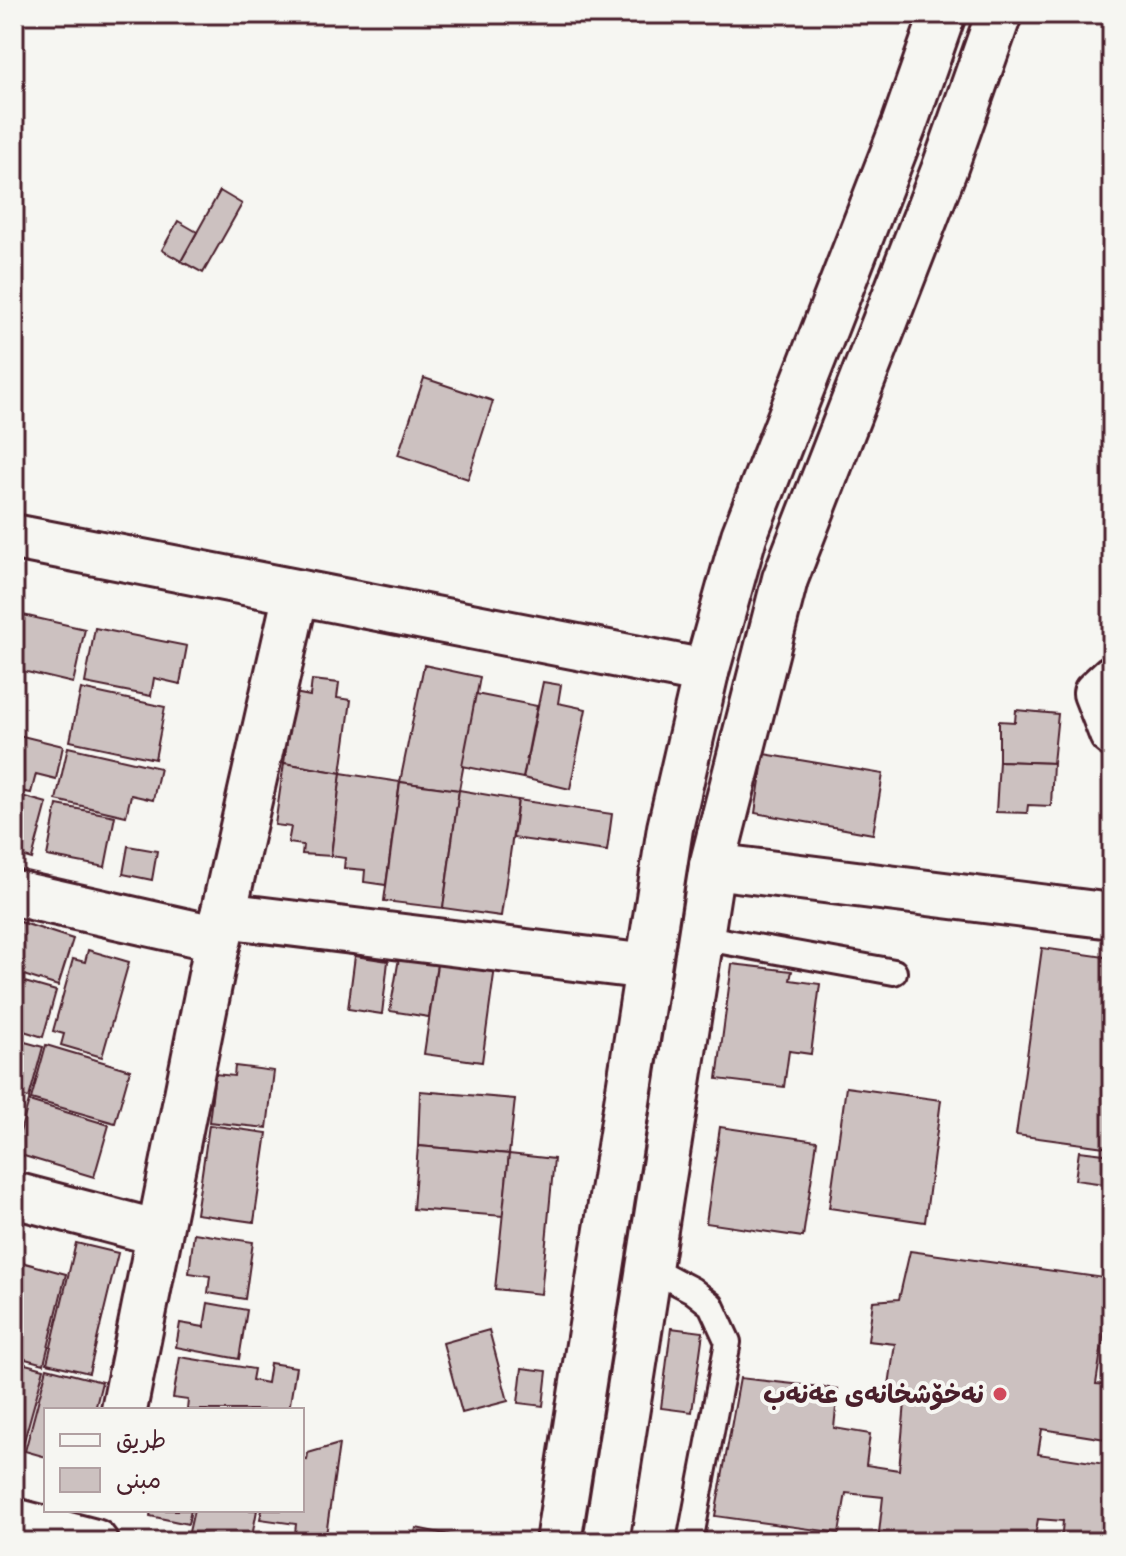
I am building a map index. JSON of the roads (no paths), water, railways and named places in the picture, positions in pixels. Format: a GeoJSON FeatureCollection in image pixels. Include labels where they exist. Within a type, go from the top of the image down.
{"type":"FeatureCollection","features":[{"type":"Feature","properties":{"kind":"street"},"geometry":{"type":"LineString","coordinates":[[558,1542],[670,828],[706,672],[744,536],[904,125],[943,14]]}},
{"type":"Feature","properties":{"kind":"street"},"geometry":{"type":"LineString","coordinates":[[606,1542],[712,866],[785,579],[944,170],[999,14]]}},
{"type":"Feature","properties":{"kind":"street"},"geometry":{"type":"LineString","coordinates":[[14,537],[706,672]]}},
{"type":"Feature","properties":{"kind":"street"},"geometry":{"type":"LineString","coordinates":[[124,1408],[221,927],[296,593]]}},
{"type":"Feature","properties":{"kind":"street"},"geometry":{"type":"LineString","coordinates":[[1112,678],[1096,693],[1112,734]]}},
{"type":"Feature","properties":{"kind":"street"},"geometry":{"type":"LineString","coordinates":[[712,866],[1112,916]]}},
{"type":"Feature","properties":{"kind":"street"},"geometry":{"type":"LineString","coordinates":[[14,893],[221,927],[648,967]]}},
{"type":"Feature","properties":{"kind":"street"},"geometry":{"type":"LineString","coordinates":[[14,1195],[159,1233]]}},
{"type":"Feature","properties":{"kind":"street"},"geometry":{"type":"LineString","coordinates":[[601,1259],[648,1267]]}},
{"type":"Feature","properties":{"kind":"street"},"geometry":{"type":"LineString","coordinates":[[14,1521],[96,1542],[104,1512]]}},
{"type":"Feature","properties":{"kind":"lane"},"geometry":{"type":"LineString","coordinates":[[700,937],[894,972]]}},
{"type":"Feature","properties":{"kind":"lane"},"geometry":{"type":"LineString","coordinates":[[648,1267],[692,1290],[711,1305],[728,1342],[690,1542]]}},
{"type":"Feature","properties":{"kind":"place","name":"نەخۆشخانەی عەنەب"},"geometry":{"type":"Point","coordinates":[1000,1394]}}]}
